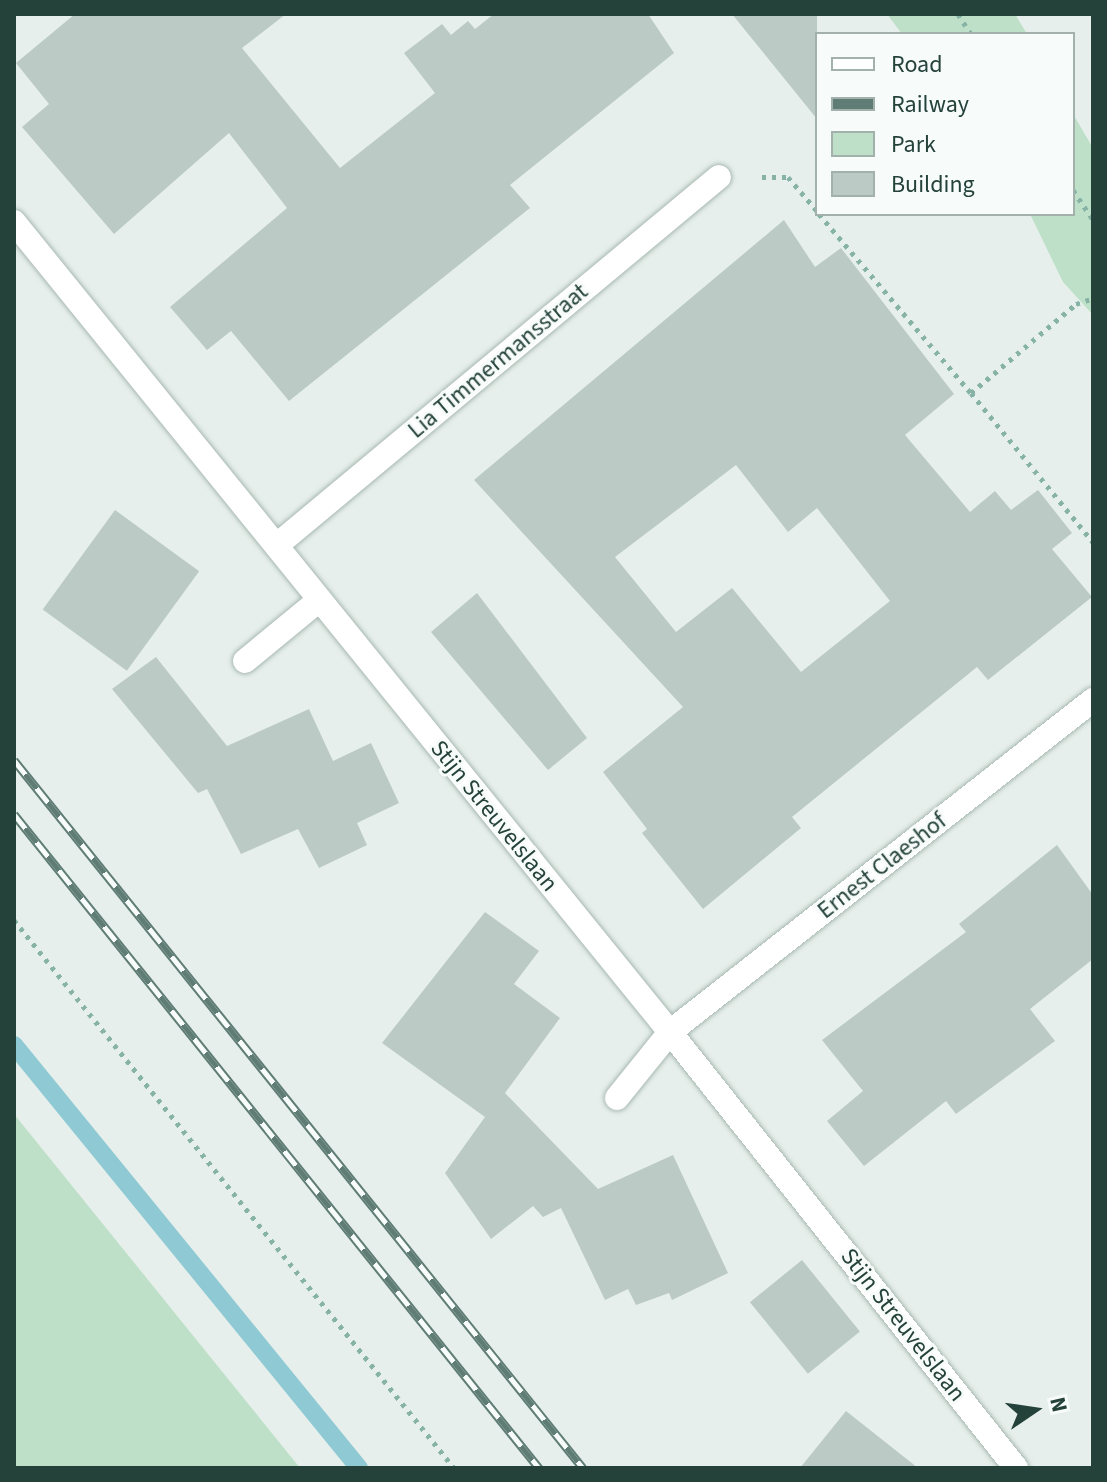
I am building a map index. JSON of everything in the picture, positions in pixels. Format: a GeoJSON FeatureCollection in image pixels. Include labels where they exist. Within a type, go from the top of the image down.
{"type":"FeatureCollection","features":[{"type":"Feature","properties":{"kind":"street","name":"Lia Timmermansstraat"},"geometry":{"type":"LineString","coordinates":[[277,545],[719,177]]}},
{"type":"Feature","properties":{"kind":"street","name":"Stijn Streuvelslaan"},"geometry":{"type":"LineString","coordinates":[[14,222],[670,1032],[1016,1468]]}},
{"type":"Feature","properties":{"kind":"street"},"geometry":{"type":"LineString","coordinates":[[245,661],[318,601]]}},
{"type":"Feature","properties":{"kind":"street","name":"Ernest Claeshof"},"geometry":{"type":"LineString","coordinates":[[670,1032],[1093,700]]}},
{"type":"Feature","properties":{"kind":"street"},"geometry":{"type":"LineString","coordinates":[[617,1098],[670,1032]]}},
{"type":"Feature","properties":{"kind":"path"},"geometry":{"type":"LineString","coordinates":[[958,14],[970,32]]}},
{"type":"Feature","properties":{"kind":"path"},"geometry":{"type":"LineString","coordinates":[[719,177],[788,177],[815,209]]}},
{"type":"Feature","properties":{"kind":"path"},"geometry":{"type":"LineString","coordinates":[[1075,193],[1093,220]]}},
{"type":"Feature","properties":{"kind":"path"},"geometry":{"type":"LineString","coordinates":[[821,216],[1093,542]]}},
{"type":"Feature","properties":{"kind":"path"},"geometry":{"type":"LineString","coordinates":[[971,393],[1076,304],[1093,298]]}},
{"type":"Feature","properties":{"kind":"path"},"geometry":{"type":"LineString","coordinates":[[14,920],[454,1468]]}},
{"type":"Feature","properties":{"kind":"green space"},"geometry":{"type":"Polygon","coordinates":[[[887,14],[1015,14],[1026,32],[900,32],[887,14]]]}},
{"type":"Feature","properties":{"kind":"green space"},"geometry":{"type":"Polygon","coordinates":[[[1075,117],[1093,148],[1093,315],[1063,282],[1031,216],[1075,216],[1075,117]]]}},
{"type":"Feature","properties":{"kind":"green space"},"geometry":{"type":"Polygon","coordinates":[[[14,1114],[300,1468],[14,1468],[14,1114]]]}},
{"type":"Feature","properties":{"kind":"building"},"geometry":{"type":"Polygon","coordinates":[[[75,14],[286,14],[242,48],[340,168],[435,93],[404,53],[442,24],[451,35],[468,21],[475,29],[494,14],[648,14],[674,53],[510,185],[530,208],[289,401],[231,331],[207,350],[170,307],[287,208],[229,133],[114,234],[22,127],[49,104],[16,63],[75,14]]]}},
{"type":"Feature","properties":{"kind":"building"},"geometry":{"type":"Polygon","coordinates":[[[732,14],[817,14],[815,117],[732,14]]]}},
{"type":"Feature","properties":{"kind":"building"},"geometry":{"type":"Polygon","coordinates":[[[784,220],[815,267],[841,248],[954,394],[905,435],[970,512],[995,491],[1011,510],[1038,490],[1072,533],[1052,549],[1092,597],[988,680],[977,667],[792,817],[801,828],[703,909],[642,833],[647,829],[603,772],[683,707],[474,480],[784,220]],[[736,465],[615,557],[676,632],[732,588],[801,672],[890,601],[817,508],[788,532],[736,465]]]}},
{"type":"Feature","properties":{"kind":"building"},"geometry":{"type":"Polygon","coordinates":[[[115,510],[199,571],[127,671],[43,610],[115,510]]]}},
{"type":"Feature","properties":{"kind":"building"},"geometry":{"type":"Polygon","coordinates":[[[477,593],[587,738],[548,770],[431,632],[477,593]]]}},
{"type":"Feature","properties":{"kind":"building"},"geometry":{"type":"Polygon","coordinates":[[[156,657],[227,746],[309,709],[333,761],[371,743],[399,803],[357,823],[367,845],[319,868],[298,829],[241,854],[207,789],[198,793],[112,689],[156,657]]]}},
{"type":"Feature","properties":{"kind":"building"},"geometry":{"type":"Polygon","coordinates":[[[1057,845],[1093,895],[1093,959],[1030,1009],[1055,1041],[956,1114],[946,1101],[864,1166],[827,1121],[863,1091],[822,1040],[966,932],[959,924],[1057,845]]]}},
{"type":"Feature","properties":{"kind":"building"},"geometry":{"type":"Polygon","coordinates":[[[485,912],[539,951],[514,984],[560,1018],[505,1093],[598,1189],[673,1155],[728,1273],[672,1300],[669,1293],[636,1305],[628,1289],[605,1300],[561,1208],[543,1217],[533,1206],[491,1239],[445,1173],[485,1117],[382,1043],[485,912]]]}},
{"type":"Feature","properties":{"kind":"building"},"geometry":{"type":"Polygon","coordinates":[[[802,1260],[860,1331],[808,1374],[750,1302],[802,1260]]]}},
{"type":"Feature","properties":{"kind":"building"},"geometry":{"type":"Polygon","coordinates":[[[846,1411],[918,1468],[800,1468],[846,1411]]]}},
{"type":"Feature","properties":{"kind":"waterway"},"geometry":{"type":"LineString","coordinates":[[14,1045],[359,1468]]}},
{"type":"Feature","properties":{"kind":"railway"},"geometry":{"type":"LineString","coordinates":[[14,760],[583,1468]]}},
{"type":"Feature","properties":{"kind":"railway"},"geometry":{"type":"LineString","coordinates":[[14,814],[539,1468]]}}]}
